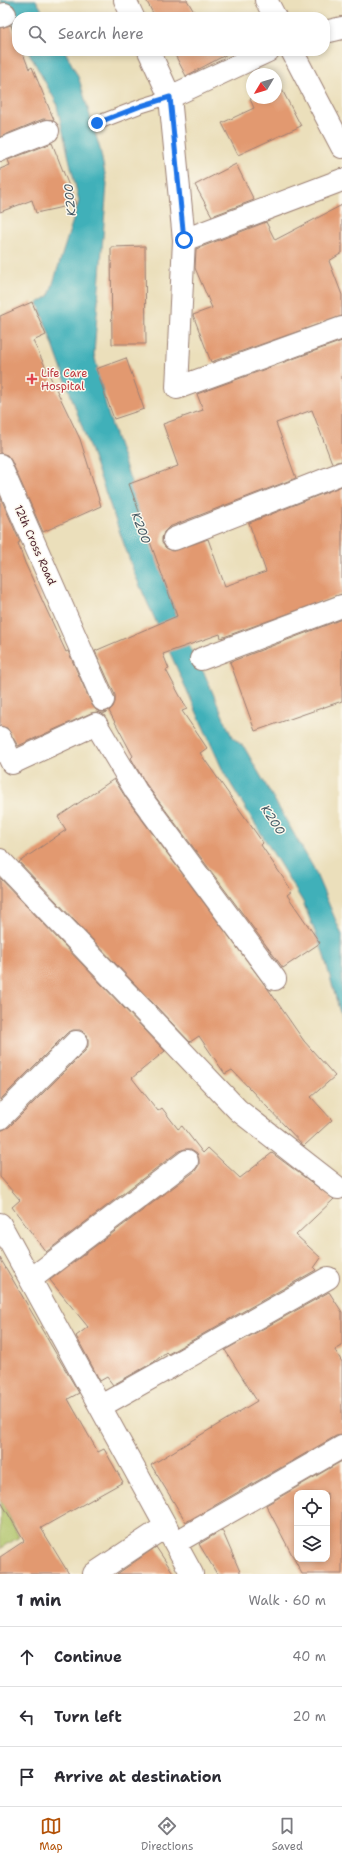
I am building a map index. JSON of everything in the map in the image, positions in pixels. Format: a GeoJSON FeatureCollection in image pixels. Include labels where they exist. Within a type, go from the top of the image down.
{"type":"FeatureCollection","features":[{"type":"Feature","properties":{"kind":"street"},"geometry":{"type":"LineString","coordinates":[[125,0],[131,12]]}},
{"type":"Feature","properties":{"kind":"street"},"geometry":{"type":"LineString","coordinates":[[266,0],[272,12]]}},
{"type":"Feature","properties":{"kind":"street"},"geometry":{"type":"LineString","coordinates":[[330,31],[342,28]]}},
{"type":"Feature","properties":{"kind":"street"},"geometry":{"type":"LineString","coordinates":[[151,56],[170,97],[184,240],[177,388],[342,328]]}},
{"type":"Feature","properties":{"kind":"street"},"geometry":{"type":"LineString","coordinates":[[170,97],[257,56]]}},
{"type":"Feature","properties":{"kind":"street"},"geometry":{"type":"LineString","coordinates":[[295,56],[342,147]]}},
{"type":"Feature","properties":{"kind":"street"},"geometry":{"type":"LineString","coordinates":[[0,150],[48,131]]}},
{"type":"Feature","properties":{"kind":"street"},"geometry":{"type":"LineString","coordinates":[[184,240],[342,180]]}},
{"type":"Feature","properties":{"kind":"street","name":"12th Cross Road"},"geometry":{"type":"LineString","coordinates":[[0,465],[103,700]]}},
{"type":"Feature","properties":{"kind":"street"},"geometry":{"type":"LineString","coordinates":[[174,539],[342,473]]}},
{"type":"Feature","properties":{"kind":"street"},"geometry":{"type":"LineString","coordinates":[[202,660],[342,606]]}},
{"type":"Feature","properties":{"kind":"street"},"geometry":{"type":"LineString","coordinates":[[0,738],[12,763],[96,724],[136,791],[274,979]]}},
{"type":"Feature","properties":{"kind":"street"},"geometry":{"type":"LineString","coordinates":[[0,860],[238,1110],[338,1188]]}},
{"type":"Feature","properties":{"kind":"street"},"geometry":{"type":"LineString","coordinates":[[0,1118],[76,1042]]}},
{"type":"Feature","properties":{"kind":"street"},"geometry":{"type":"LineString","coordinates":[[31,1279],[187,1161]]}},
{"type":"Feature","properties":{"kind":"street"},"geometry":{"type":"LineString","coordinates":[[0,1224],[192,1574]]}},
{"type":"Feature","properties":{"kind":"street"},"geometry":{"type":"LineString","coordinates":[[101,1406],[328,1278]]}},
{"type":"Feature","properties":{"kind":"street"},"geometry":{"type":"LineString","coordinates":[[94,1574],[342,1447]]}},
{"type":"Feature","properties":{"kind":"lane"},"geometry":{"type":"LineString","coordinates":[[97,123],[141,106],[170,97]]}},
{"type":"Feature","properties":{"kind":"green space"},"geometry":{"type":"Polygon","coordinates":[[[0,1498],[19,1537],[0,1549],[0,1498]]]}},
{"type":"Feature","properties":{"kind":"water"},"geometry":{"type":"Polygon","coordinates":[[[0,0],[36,0],[43,12],[12,12],[12,21],[0,0]]]}},
{"type":"Feature","properties":{"kind":"water","name":"K200"},"geometry":{"type":"Polygon","coordinates":[[[31,56],[68,56],[79,79],[100,149],[107,184],[94,354],[108,414],[178,621],[194,656],[205,675],[232,737],[244,747],[313,867],[342,935],[342,1020],[323,952],[303,902],[224,773],[135,575],[38,303],[49,296],[79,201],[56,102],[31,56]]]}},
{"type":"Feature","properties":{"kind":"building"},"geometry":{"type":"Polygon","coordinates":[[[146,0],[187,0],[194,12],[152,12],[146,0]]]}},
{"type":"Feature","properties":{"kind":"building"},"geometry":{"type":"Polygon","coordinates":[[[11,25],[12,56],[24,56],[29,69],[32,67],[54,120],[43,119],[0,137],[0,28],[11,25]]]}},
{"type":"Feature","properties":{"kind":"building"},"geometry":{"type":"Polygon","coordinates":[[[176,56],[224,56],[186,76],[176,56]]]}},
{"type":"Feature","properties":{"kind":"building"},"geometry":{"type":"Polygon","coordinates":[[[282,90],[301,126],[238,155],[222,123],[254,108],[252,104],[282,104],[282,90]]]}},
{"type":"Feature","properties":{"kind":"building"},"geometry":{"type":"Polygon","coordinates":[[[52,143],[76,204],[36,213],[32,200],[0,212],[0,169],[10,165],[8,160],[52,143]]]}},
{"type":"Feature","properties":{"kind":"building"},"geometry":{"type":"Polygon","coordinates":[[[236,164],[254,200],[212,216],[195,185],[236,164]]]}},
{"type":"Feature","properties":{"kind":"building"},"geometry":{"type":"Polygon","coordinates":[[[342,205],[342,253],[329,261],[342,295],[342,316],[211,362],[193,315],[212,308],[195,268],[196,249],[266,222],[275,240],[342,205]]]}},
{"type":"Feature","properties":{"kind":"building"},"geometry":{"type":"Polygon","coordinates":[[[145,246],[146,344],[112,344],[111,247],[145,246]]]}},
{"type":"Feature","properties":{"kind":"building","name":"Life Care Hospital"},"geometry":{"type":"Polygon","coordinates":[[[32,302],[46,335],[33,341],[80,439],[101,506],[43,532],[11,460],[7,455],[0,453],[0,316],[32,302]]]}},
{"type":"Feature","properties":{"kind":"building"},"geometry":{"type":"Polygon","coordinates":[[[342,341],[342,461],[332,463],[312,410],[276,423],[296,478],[169,527],[164,532],[162,538],[162,543],[166,548],[173,551],[208,539],[225,586],[266,572],[249,523],[342,486],[342,594],[221,638],[220,634],[163,654],[169,669],[166,670],[187,709],[182,711],[207,748],[200,753],[263,843],[261,845],[292,891],[287,895],[320,943],[283,968],[146,784],[131,758],[133,756],[109,711],[115,702],[115,695],[95,651],[177,616],[129,484],[178,466],[163,424],[203,410],[197,394],[342,341]]]}},
{"type":"Feature","properties":{"kind":"building"},"geometry":{"type":"Polygon","coordinates":[[[126,358],[144,409],[114,419],[96,369],[126,358]]]}},
{"type":"Feature","properties":{"kind":"building"},"geometry":{"type":"Polygon","coordinates":[[[0,496],[20,542],[18,543],[25,563],[66,652],[68,651],[92,705],[96,710],[107,712],[103,714],[97,712],[91,713],[18,746],[7,728],[0,726],[0,496]]]}},
{"type":"Feature","properties":{"kind":"building"},"geometry":{"type":"Polygon","coordinates":[[[342,619],[342,701],[255,731],[230,662],[342,619]]]}},
{"type":"Feature","properties":{"kind":"building"},"geometry":{"type":"Polygon","coordinates":[[[114,779],[126,798],[268,989],[304,1041],[335,1076],[311,1097],[332,1120],[304,1146],[232,1070],[225,1074],[199,1036],[190,1042],[19,862],[66,830],[58,817],[114,779]]]}},
{"type":"Feature","properties":{"kind":"building"},"geometry":{"type":"Polygon","coordinates":[[[0,878],[165,1051],[132,1078],[158,1111],[162,1108],[178,1129],[182,1126],[203,1153],[208,1148],[240,1178],[272,1153],[334,1199],[296,1235],[321,1258],[314,1268],[316,1270],[168,1354],[166,1352],[154,1362],[113,1385],[107,1377],[100,1381],[76,1336],[88,1327],[50,1280],[195,1171],[199,1165],[199,1159],[197,1153],[191,1149],[179,1151],[46,1252],[12,1207],[20,1200],[0,1177],[0,1131],[9,1127],[85,1051],[88,1046],[88,1039],[85,1033],[80,1030],[73,1030],[67,1033],[0,1100],[0,878]]]}},
{"type":"Feature","properties":{"kind":"building"},"geometry":{"type":"Polygon","coordinates":[[[0,1258],[79,1393],[68,1399],[98,1452],[104,1449],[123,1482],[41,1528],[69,1574],[0,1574],[0,1557],[24,1541],[0,1500],[0,1258]]]}},
{"type":"Feature","properties":{"kind":"building"},"geometry":{"type":"Polygon","coordinates":[[[329,1292],[342,1312],[342,1346],[335,1350],[342,1362],[342,1435],[336,1436],[186,1522],[151,1465],[257,1401],[225,1350],[329,1292]]]}},
{"type":"Feature","properties":{"kind":"building"},"geometry":{"type":"Polygon","coordinates":[[[342,1461],[342,1574],[302,1574],[296,1562],[330,1562],[330,1490],[294,1490],[294,1559],[266,1505],[342,1461]]]}},
{"type":"Feature","properties":{"kind":"building"},"geometry":{"type":"Polygon","coordinates":[[[222,1530],[241,1574],[217,1574],[199,1544],[222,1530]]]}},
{"type":"Feature","properties":{"kind":"building"},"geometry":{"type":"Polygon","coordinates":[[[156,1547],[174,1574],[117,1574],[156,1547]]]}},
{"type":"Feature","properties":{"kind":"place","name":"Life Care Hospital"},"geometry":{"type":"Point","coordinates":[32,379]}},
{"type":"Feature","properties":{"kind":"route"},"geometry":{"type":"LineString","coordinates":[[97,123],[141,106],[170,97],[184,240]]}}]}
